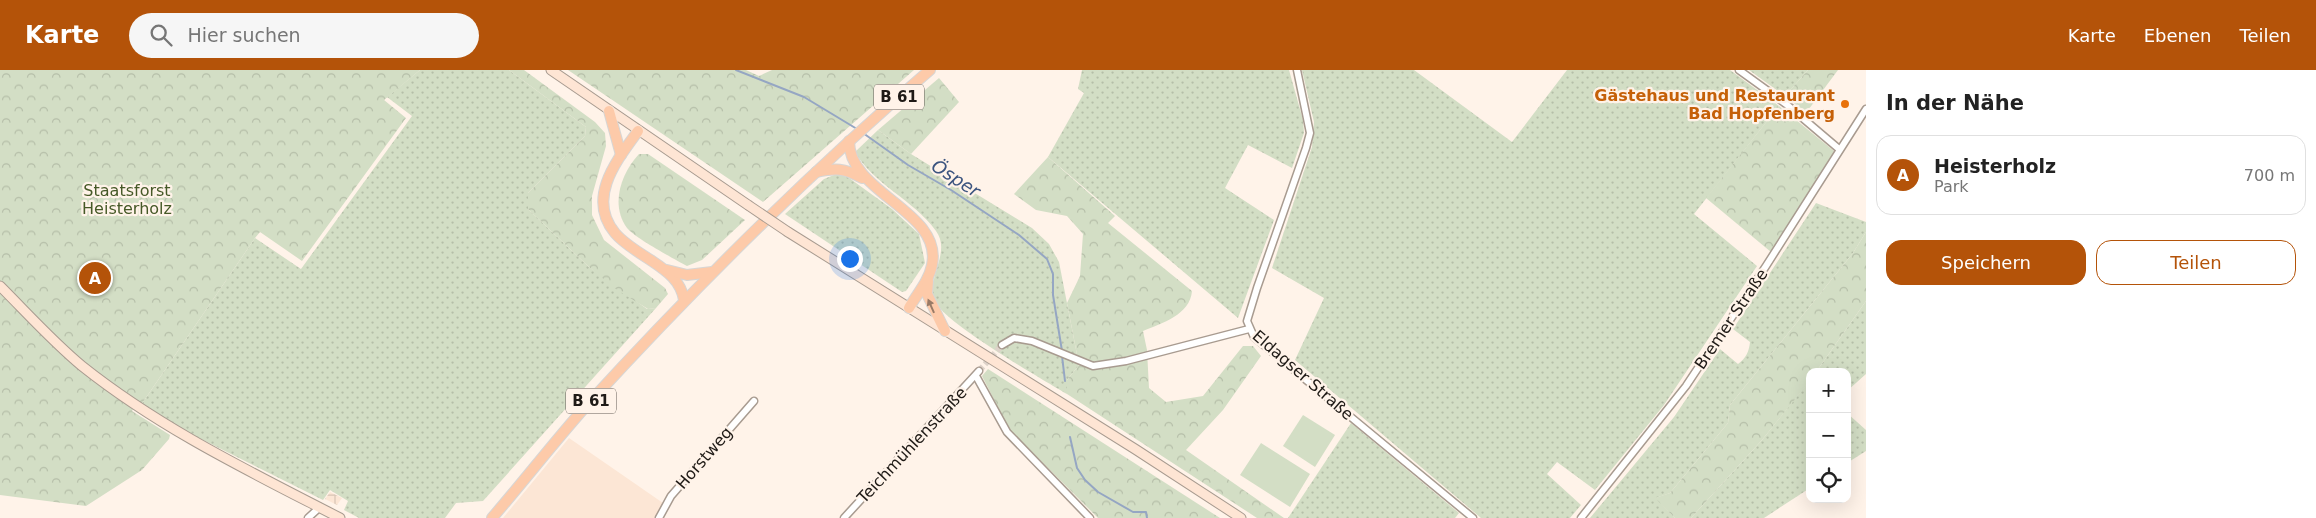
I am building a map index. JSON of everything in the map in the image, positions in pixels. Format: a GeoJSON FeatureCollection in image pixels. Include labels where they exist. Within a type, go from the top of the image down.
{"type":"FeatureCollection","features":[{"type":"Feature","properties":{"kind":"main road"},"geometry":{"type":"LineString","coordinates":[[551,70],[748,206],[1135,449],[1240,518]]}},
{"type":"Feature","properties":{"kind":"main road","name":"B 61"},"geometry":{"type":"LineString","coordinates":[[492,518],[586,407],[684,300],[814,173],[929,71]]}},
{"type":"Feature","properties":{"kind":"main road"},"geometry":{"type":"LineString","coordinates":[[609,111],[621,155]]}},
{"type":"Feature","properties":{"kind":"main road"},"geometry":{"type":"LineString","coordinates":[[638,131],[621,155],[605,185],[603,202],[607,219],[615,233],[666,270],[678,283],[684,300]]}},
{"type":"Feature","properties":{"kind":"main road"},"geometry":{"type":"LineString","coordinates":[[850,140],[851,158],[871,184],[926,233],[932,246],[933,258],[928,278],[927,294],[945,331]]}},
{"type":"Feature","properties":{"kind":"main road"},"geometry":{"type":"LineString","coordinates":[[814,173],[838,168],[851,172],[871,184]]}},
{"type":"Feature","properties":{"kind":"main road"},"geometry":{"type":"LineString","coordinates":[[666,270],[688,275],[712,272]]}},
{"type":"Feature","properties":{"kind":"main road"},"geometry":{"type":"LineString","coordinates":[[909,308],[928,278]]}},
{"type":"Feature","properties":{"kind":"main road"},"geometry":{"type":"LineString","coordinates":[[0,286],[81,365],[132,403],[190,440],[340,518]]}},
{"type":"Feature","properties":{"kind":"street","name":"Eldagser Straße"},"geometry":{"type":"LineString","coordinates":[[1297,70],[1310,133],[1257,288],[1247,321],[1249,329],[1254,337],[1473,518]]}},
{"type":"Feature","properties":{"kind":"street"},"geometry":{"type":"LineString","coordinates":[[1739,70],[1786,104],[1839,150]]}},
{"type":"Feature","properties":{"kind":"street","name":"Bremer Straße"},"geometry":{"type":"LineString","coordinates":[[1581,518],[1686,386],[1766,266],[1866,109]]}},
{"type":"Feature","properties":{"kind":"street"},"geometry":{"type":"LineString","coordinates":[[1002,345],[1014,338],[1032,340],[1093,366],[1126,362],[1249,329]]}},
{"type":"Feature","properties":{"kind":"street","name":"Teichmühlenstraße"},"geometry":{"type":"LineString","coordinates":[[844,518],[977,374],[1007,432],[1090,518]]}},
{"type":"Feature","properties":{"kind":"street","name":"Horstweg"},"geometry":{"type":"LineString","coordinates":[[659,518],[671,496],[754,401]]}},
{"type":"Feature","properties":{"kind":"street"},"geometry":{"type":"LineString","coordinates":[[308,518],[320,507]]}},
{"type":"Feature","properties":{"kind":"shaded area"},"geometry":{"type":"Polygon","coordinates":[[[569,438],[663,503],[656,518],[503,518],[569,438]]]}},
{"type":"Feature","properties":{"kind":"shaded area"},"geometry":{"type":"Polygon","coordinates":[[[330,492],[342,498],[337,505],[325,499],[330,492]]]}},
{"type":"Feature","properties":{"kind":"green space","name":"Staatsforst Heisterholz"},"geometry":{"type":"Polygon","coordinates":[[[0,70],[420,70],[384,100],[406,118],[302,261],[260,232],[255,238],[141,405],[137,402],[132,411],[170,435],[169,439],[142,470],[86,506],[0,495],[0,70]]]}},
{"type":"Feature","properties":{"kind":"green space"},"geometry":{"type":"Polygon","coordinates":[[[420,70],[509,70],[586,127],[585,136],[528,193],[528,209],[589,267],[647,309],[656,308],[483,501],[456,503],[445,518],[359,518],[344,510],[348,501],[330,490],[323,500],[197,437],[141,405],[255,238],[301,269],[412,116],[387,97],[420,70]]]}},
{"type":"Feature","properties":{"kind":"green space"},"geometry":{"type":"Polygon","coordinates":[[[509,70],[524,70],[595,122],[605,133],[606,146],[592,196],[592,215],[604,240],[665,288],[668,294],[656,308],[648,309],[617,290],[589,267],[528,209],[528,193],[585,136],[586,127],[509,70]]]}},
{"type":"Feature","properties":{"kind":"green space"},"geometry":{"type":"Polygon","coordinates":[[[568,70],[746,70],[759,76],[772,70],[914,70],[763,202],[568,70]]]}},
{"type":"Feature","properties":{"kind":"green space"},"geometry":{"type":"Polygon","coordinates":[[[1082,70],[1289,70],[1303,120],[1304,133],[1292,168],[1248,145],[1225,188],[1274,220],[1238,318],[1048,157],[1084,93],[1078,89],[1082,70]]]}},
{"type":"Feature","properties":{"kind":"green space"},"geometry":{"type":"Polygon","coordinates":[[[1302,70],[1414,70],[1512,142],[1567,70],[1730,70],[1779,106],[1694,214],[1757,266],[1664,405],[1595,490],[1557,462],[1547,474],[1581,505],[1570,518],[1481,518],[1295,360],[1324,298],[1272,268],[1312,147],[1314,122],[1302,70]]]}},
{"type":"Feature","properties":{"kind":"green space"},"geometry":{"type":"Polygon","coordinates":[[[1749,70],[1808,70],[1785,96],[1749,70]]]}},
{"type":"Feature","properties":{"kind":"green space"},"geometry":{"type":"Polygon","coordinates":[[[1808,70],[1838,70],[1806,113],[1785,96],[1808,70]]]}},
{"type":"Feature","properties":{"kind":"green space"},"geometry":{"type":"Polygon","coordinates":[[[939,78],[959,102],[911,154],[878,130],[939,78]]]}},
{"type":"Feature","properties":{"kind":"green space"},"geometry":{"type":"Polygon","coordinates":[[[1779,106],[1834,151],[1771,252],[1706,198],[1779,106]]]}},
{"type":"Feature","properties":{"kind":"green space"},"geometry":{"type":"Polygon","coordinates":[[[878,130],[911,154],[1032,228],[1049,244],[1059,262],[1079,365],[1067,380],[1067,394],[974,336],[942,311],[935,301],[933,292],[933,283],[941,248],[940,239],[936,231],[917,210],[872,173],[855,152],[878,130]]]}},
{"type":"Feature","properties":{"kind":"green space"},"geometry":{"type":"Polygon","coordinates":[[[639,154],[648,154],[745,220],[702,260],[687,266],[646,243],[627,228],[619,209],[620,190],[623,180],[627,170],[639,154]]]}},
{"type":"Feature","properties":{"kind":"green space"},"geometry":{"type":"Polygon","coordinates":[[[1048,157],[1115,216],[1108,223],[1192,291],[1190,299],[1181,312],[1143,331],[1147,350],[1149,388],[1166,402],[1203,396],[1243,346],[1253,346],[1261,356],[1223,410],[1186,450],[1284,518],[1257,518],[1067,394],[1067,380],[1079,365],[1067,303],[1080,276],[1083,234],[1067,216],[1036,210],[1014,194],[1048,157]]]}},
{"type":"Feature","properties":{"kind":"green space"},"geometry":{"type":"Polygon","coordinates":[[[834,175],[845,175],[892,209],[919,234],[925,263],[906,291],[902,292],[785,214],[824,179],[834,175]]]}},
{"type":"Feature","properties":{"kind":"green space"},"geometry":{"type":"Polygon","coordinates":[[[1816,203],[1866,222],[1866,232],[1853,253],[1730,405],[1728,423],[1670,493],[1656,498],[1675,518],[1590,518],[1674,417],[1720,349],[1738,364],[1745,357],[1750,342],[1733,329],[1816,203]]]}},
{"type":"Feature","properties":{"kind":"green space"},"geometry":{"type":"Polygon","coordinates":[[[1866,232],[1866,301],[1819,368],[1806,368],[1806,386],[1762,440],[1691,518],[1675,518],[1655,498],[1670,493],[1728,423],[1730,405],[1853,253],[1866,232]]]}},
{"type":"Feature","properties":{"kind":"green space"},"geometry":{"type":"Polygon","coordinates":[[[1866,301],[1866,374],[1851,387],[1851,368],[1819,368],[1866,301]]]}},
{"type":"Feature","properties":{"kind":"green space"},"geometry":{"type":"Polygon","coordinates":[[[988,369],[1220,518],[1098,518],[1009,429],[982,376],[988,369]]]}},
{"type":"Feature","properties":{"kind":"green space"},"geometry":{"type":"Polygon","coordinates":[[[1806,385],[1806,491],[1764,518],[1691,518],[1762,440],[1806,385]]]}},
{"type":"Feature","properties":{"kind":"green space"},"geometry":{"type":"Polygon","coordinates":[[[1303,415],[1335,435],[1315,467],[1283,446],[1303,415]]]}},
{"type":"Feature","properties":{"kind":"green space"},"geometry":{"type":"Polygon","coordinates":[[[1851,417],[1866,430],[1866,451],[1851,460],[1851,417]]]}},
{"type":"Feature","properties":{"kind":"green space"},"geometry":{"type":"Polygon","coordinates":[[[1351,423],[1459,513],[1455,518],[1288,518],[1351,423]]]}},
{"type":"Feature","properties":{"kind":"green space"},"geometry":{"type":"Polygon","coordinates":[[[1261,443],[1310,474],[1290,507],[1240,475],[1261,443]]]}},
{"type":"Feature","properties":{"kind":"waterway","name":"Ösper"},"geometry":{"type":"LineString","coordinates":[[736,70],[804,97],[857,129]]}},
{"type":"Feature","properties":{"kind":"waterway","name":"Ösper"},"geometry":{"type":"LineString","coordinates":[[863,133],[908,165],[951,190],[1019,235],[1047,259],[1053,274],[1053,295],[1062,351]]}},
{"type":"Feature","properties":{"kind":"waterway","name":"Ösper"},"geometry":{"type":"LineString","coordinates":[[1062,356],[1065,381]]}},
{"type":"Feature","properties":{"kind":"waterway","name":"Ösper"},"geometry":{"type":"LineString","coordinates":[[1070,437],[1077,468],[1085,480],[1098,492],[1133,512],[1146,512],[1147,518]]}},
{"type":"Feature","properties":{"kind":"tunnel"},"geometry":{"type":"LineString","coordinates":[[979,371],[1002,345]]}},
{"type":"Feature","properties":{"kind":"place","name":"Gästehaus und Restaurant Bad Hopfenberg"},"geometry":{"type":"Point","coordinates":[1845,104]}},
{"type":"Feature","properties":{"kind":"place","name":"Heisterholz"},"geometry":{"type":"Point","coordinates":[95,278]}}]}
